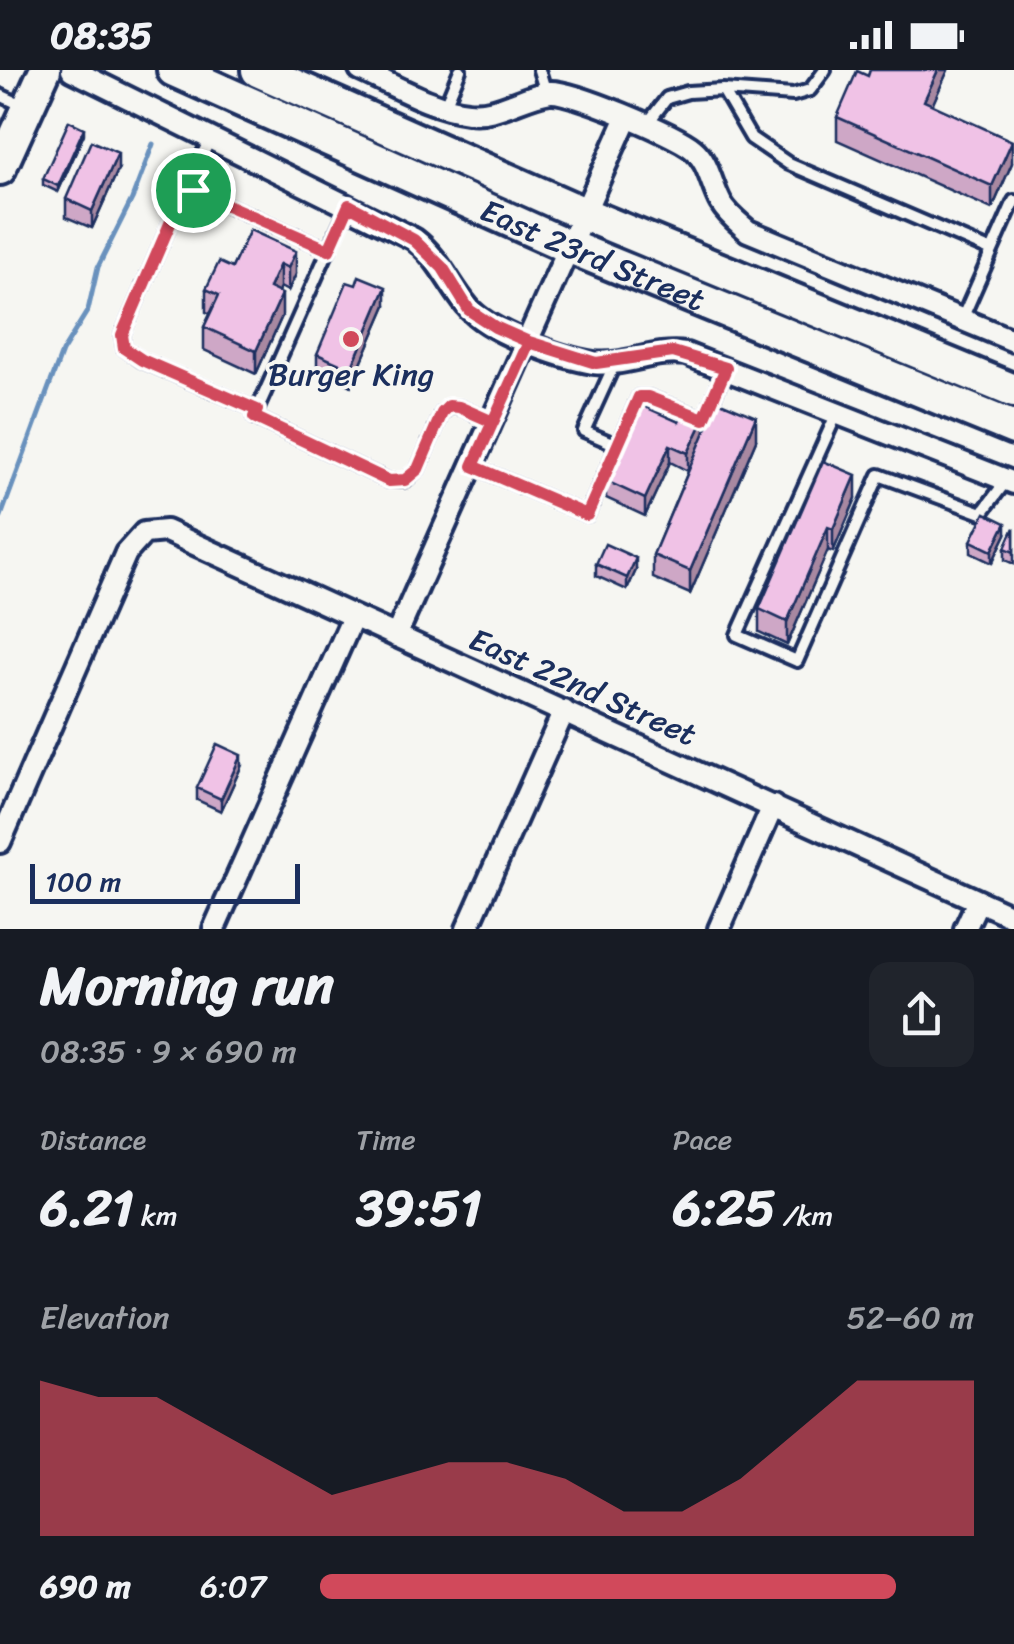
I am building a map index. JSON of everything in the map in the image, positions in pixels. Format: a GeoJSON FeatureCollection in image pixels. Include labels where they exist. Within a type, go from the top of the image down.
{"type":"FeatureCollection","features":[{"type":"Feature","properties":{"kind":"main road","name":"East 23rd Street"},"geometry":{"type":"LineString","coordinates":[[174,70],[570,247],[1014,428]]}},
{"type":"Feature","properties":{"kind":"main road","name":"East 23rd Street"},"geometry":{"type":"LineString","coordinates":[[258,70],[584,214],[1014,391]]}},
{"type":"Feature","properties":{"kind":"street"},"geometry":{"type":"LineString","coordinates":[[0,169],[14,101],[44,70]]}},
{"type":"Feature","properties":{"kind":"street"},"geometry":{"type":"LineString","coordinates":[[72,70],[414,240],[443,268],[469,310],[529,342],[581,360],[616,362],[673,352],[726,368],[1010,482]]}},
{"type":"Feature","properties":{"kind":"street"},"geometry":{"type":"LineString","coordinates":[[360,70],[444,107],[480,113],[546,93],[573,96],[636,121],[694,150],[728,213],[748,231],[1014,341]]}},
{"type":"Feature","properties":{"kind":"street"},"geometry":{"type":"LineString","coordinates":[[396,636],[584,214],[636,121]]}},
{"type":"Feature","properties":{"kind":"street","name":"East 22nd Street"},"geometry":{"type":"LineString","coordinates":[[0,842],[130,549],[144,534],[166,531],[1014,916]]}},
{"type":"Feature","properties":{"kind":"street"},"geometry":{"type":"LineString","coordinates":[[214,929],[353,618]]}},
{"type":"Feature","properties":{"kind":"street"},"geometry":{"type":"LineString","coordinates":[[467,929],[564,712]]}},
{"type":"Feature","properties":{"kind":"street"},"geometry":{"type":"LineString","coordinates":[[718,929],[773,806]]}},
{"type":"Feature","properties":{"kind":"street"},"geometry":{"type":"LineString","coordinates":[[965,929],[978,900]]}},
{"type":"Feature","properties":{"kind":"lane"},"geometry":{"type":"LineString","coordinates":[[444,107],[460,70]]}},
{"type":"Feature","properties":{"kind":"lane"},"geometry":{"type":"LineString","coordinates":[[539,70],[546,93]]}},
{"type":"Feature","properties":{"kind":"lane"},"geometry":{"type":"LineString","coordinates":[[636,121],[667,98],[688,92],[793,95],[810,90],[825,70]]}},
{"type":"Feature","properties":{"kind":"lane"},"geometry":{"type":"LineString","coordinates":[[723,90],[751,138],[789,164],[992,251]]}},
{"type":"Feature","properties":{"kind":"lane"},"geometry":{"type":"LineString","coordinates":[[211,137],[122,335],[124,348],[142,360],[257,410]]}},
{"type":"Feature","properties":{"kind":"lane"},"geometry":{"type":"LineString","coordinates":[[188,182],[193,190],[329,250]]}},
{"type":"Feature","properties":{"kind":"lane"},"geometry":{"type":"LineString","coordinates":[[962,320],[1014,201]]}},
{"type":"Feature","properties":{"kind":"lane"},"geometry":{"type":"LineString","coordinates":[[349,205],[254,417],[389,481],[405,480],[418,469],[442,413],[449,406],[493,422]]}},
{"type":"Feature","properties":{"kind":"lane"},"geometry":{"type":"LineString","coordinates":[[616,362],[584,431],[619,446]]}},
{"type":"Feature","properties":{"kind":"lane"},"geometry":{"type":"LineString","coordinates":[[473,466],[587,515],[639,397],[704,419],[726,368]]}},
{"type":"Feature","properties":{"kind":"lane"},"geometry":{"type":"LineString","coordinates":[[837,412],[736,635],[797,661],[879,475],[982,512],[1010,482]]}},
{"type":"Feature","properties":{"kind":"building"},"geometry":{"type":"Polygon","coordinates":[[[870,70],[938,70],[924,101],[1012,141],[992,186],[837,117],[857,71],[868,76],[870,70]]]}},
{"type":"Feature","properties":{"kind":"building"},"geometry":{"type":"Polygon","coordinates":[[[69,121],[84,128],[58,186],[43,179],[69,121]]]}},
{"type":"Feature","properties":{"kind":"building"},"geometry":{"type":"Polygon","coordinates":[[[91,141],[118,153],[92,211],[66,199],[91,141]]]}},
{"type":"Feature","properties":{"kind":"building"},"geometry":{"type":"Polygon","coordinates":[[[250,230],[296,251],[288,268],[280,264],[269,288],[282,294],[256,351],[204,327],[219,295],[206,289],[219,262],[232,268],[250,230]]]}},
{"type":"Feature","properties":{"kind":"building"},"geometry":{"type":"Polygon","coordinates":[[[359,276],[386,287],[351,369],[317,354],[347,282],[356,285],[359,276]]]}},
{"type":"Feature","properties":{"kind":"building"},"geometry":{"type":"Polygon","coordinates":[[[718,401],[756,417],[690,571],[653,555],[718,401]]]}},
{"type":"Feature","properties":{"kind":"building"},"geometry":{"type":"Polygon","coordinates":[[[641,405],[679,422],[686,408],[705,417],[688,453],[670,445],[645,499],[606,481],[641,405]]]}},
{"type":"Feature","properties":{"kind":"building"},"geometry":{"type":"Polygon","coordinates":[[[823,461],[856,475],[833,529],[828,527],[787,622],[759,609],[823,461]]]}},
{"type":"Feature","properties":{"kind":"building"},"geometry":{"type":"Polygon","coordinates":[[[985,513],[1006,523],[992,551],[971,541],[985,513]]]}},
{"type":"Feature","properties":{"kind":"building"},"geometry":{"type":"Polygon","coordinates":[[[1014,528],[1014,552],[1005,548],[1014,528]]]}},
{"type":"Feature","properties":{"kind":"building"},"geometry":{"type":"Polygon","coordinates":[[[605,544],[636,558],[627,578],[596,564],[605,544]]]}},
{"type":"Feature","properties":{"kind":"building"},"geometry":{"type":"Polygon","coordinates":[[[217,744],[241,755],[221,799],[197,788],[217,744]]]}},
{"type":"Feature","properties":{"kind":"waterway"},"geometry":{"type":"LineString","coordinates":[[0,519],[62,352],[88,310],[98,267],[132,199],[153,144]]}},
{"type":"Feature","properties":{"kind":"place","name":"Burger King"},"geometry":{"type":"Point","coordinates":[351,339]}},
{"type":"Feature","properties":{"kind":"route"},"geometry":{"type":"LineString","coordinates":[[193,190],[188,182],[122,335],[124,348],[142,360],[257,410],[254,417],[389,481],[405,480],[418,469],[442,413],[449,406],[459,407],[493,422],[529,342],[596,363],[673,352],[726,368],[704,419],[639,397],[587,515],[473,466],[529,342],[469,310],[429,251],[406,234],[349,205],[329,250],[193,190]]}}]}
